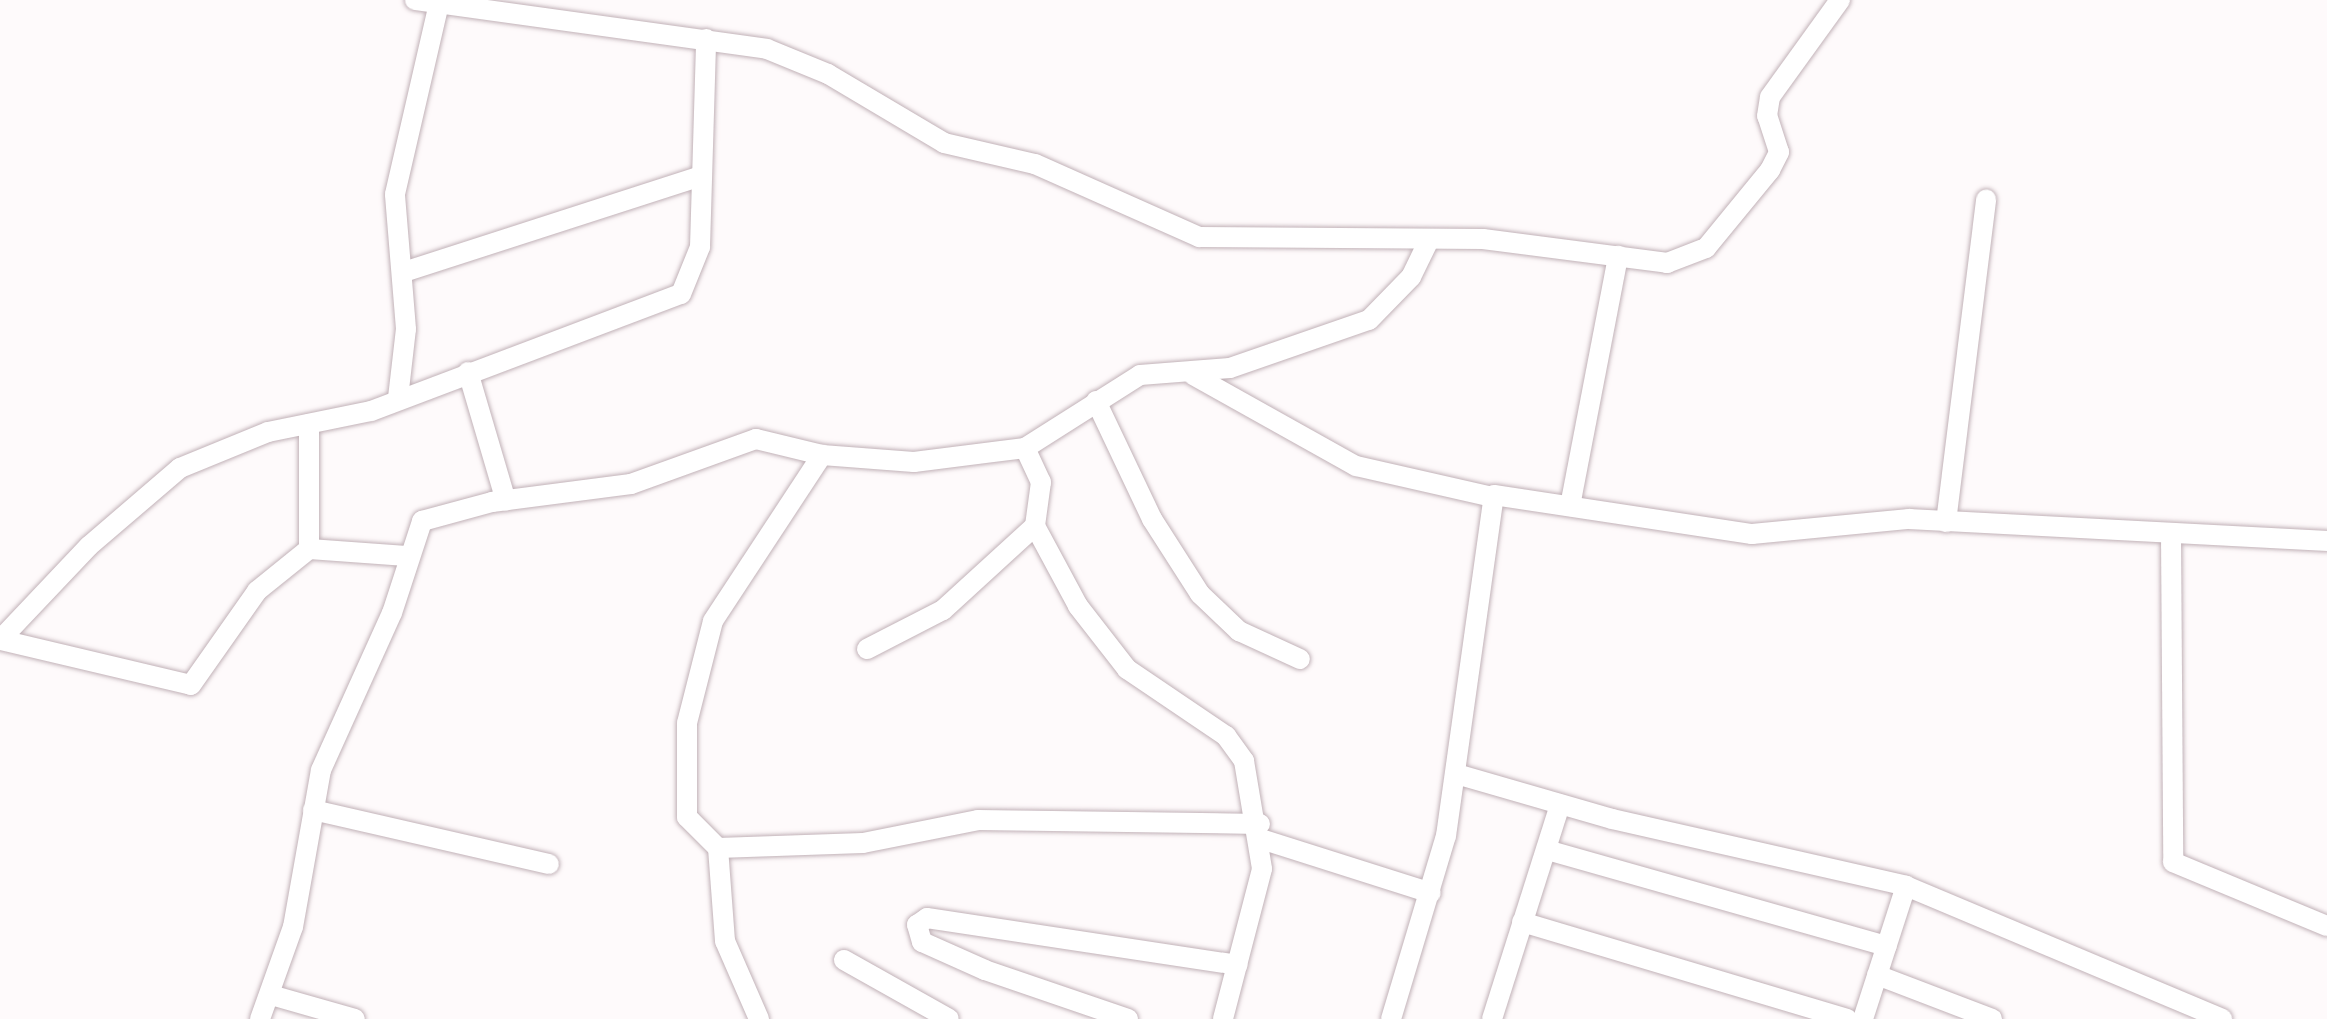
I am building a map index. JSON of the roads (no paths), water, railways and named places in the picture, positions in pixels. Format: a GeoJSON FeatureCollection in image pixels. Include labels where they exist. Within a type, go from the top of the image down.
{"type":"FeatureCollection","features":[{"type":"Feature","properties":{"kind":"street"},"geometry":{"type":"LineString","coordinates":[[415,0],[706,39],[787,56],[944,143],[1058,173],[1175,230],[1237,240],[1317,234],[1532,242],[1680,263],[1723,230],[1776,160],[1778,140],[1767,116],[1778,80],[1840,0]]}},
{"type":"Feature","properties":{"kind":"street"},"geometry":{"type":"LineString","coordinates":[[398,398],[404,272],[395,194],[439,4]]}},
{"type":"Feature","properties":{"kind":"street"},"geometry":{"type":"LineString","coordinates":[[0,640],[162,480],[209,453],[398,398],[681,294],[700,247],[706,39]]}},
{"type":"Feature","properties":{"kind":"street"},"geometry":{"type":"LineString","coordinates":[[404,272],[701,176]]}},
{"type":"Feature","properties":{"kind":"street"},"geometry":{"type":"LineString","coordinates":[[1946,522],[1986,199]]}},
{"type":"Feature","properties":{"kind":"street"},"geometry":{"type":"LineString","coordinates":[[260,1019],[293,927],[313,810],[343,716],[392,613],[407,556],[422,521],[506,501],[631,484],[747,440],[822,455],[914,462],[1025,448],[1096,401],[1151,371],[1193,375],[1369,320],[1411,277],[1429,240]]}},
{"type":"Feature","properties":{"kind":"street"},"geometry":{"type":"LineString","coordinates":[[1570,506],[1618,256]]}},
{"type":"Feature","properties":{"kind":"street"},"geometry":{"type":"LineString","coordinates":[[468,372],[506,501]]}},
{"type":"Feature","properties":{"kind":"street"},"geometry":{"type":"LineString","coordinates":[[1193,375],[1356,466],[1492,497],[1752,534],[1884,520],[2327,541]]}},
{"type":"Feature","properties":{"kind":"street"},"geometry":{"type":"LineString","coordinates":[[1096,401],[1152,519],[1200,594],[1239,631],[1300,659]]}},
{"type":"Feature","properties":{"kind":"street"},"geometry":{"type":"LineString","coordinates":[[309,424],[309,549]]}},
{"type":"Feature","properties":{"kind":"street"},"geometry":{"type":"LineString","coordinates":[[1025,448],[1041,482],[1035,526],[1070,594],[1127,669],[1235,747],[1261,832],[1261,879],[1223,1019]]}},
{"type":"Feature","properties":{"kind":"street"},"geometry":{"type":"LineString","coordinates":[[759,1019],[725,941],[718,848],[687,817],[694,676],[724,601],[822,455]]}},
{"type":"Feature","properties":{"kind":"street"},"geometry":{"type":"LineString","coordinates":[[1391,1019],[1431,893],[1456,774],[1492,497]]}},
{"type":"Feature","properties":{"kind":"street"},"geometry":{"type":"LineString","coordinates":[[867,649],[943,610],[1035,526]]}},
{"type":"Feature","properties":{"kind":"street"},"geometry":{"type":"LineString","coordinates":[[2171,535],[2173,862],[2327,926]]}},
{"type":"Feature","properties":{"kind":"street"},"geometry":{"type":"LineString","coordinates":[[0,640],[191,685],[257,591],[309,549],[407,556]]}},
{"type":"Feature","properties":{"kind":"street"},"geometry":{"type":"LineString","coordinates":[[1456,774],[1560,804],[1906,886],[2222,1019]]}},
{"type":"Feature","properties":{"kind":"street"},"geometry":{"type":"LineString","coordinates":[[1492,1019],[1560,804]]}},
{"type":"Feature","properties":{"kind":"street"},"geometry":{"type":"LineString","coordinates":[[313,810],[549,864]]}},
{"type":"Feature","properties":{"kind":"street"},"geometry":{"type":"LineString","coordinates":[[718,848],[863,843],[978,820],[1261,832],[1431,893]]}},
{"type":"Feature","properties":{"kind":"street"},"geometry":{"type":"LineString","coordinates":[[1547,850],[1887,946]]}},
{"type":"Feature","properties":{"kind":"street"},"geometry":{"type":"LineString","coordinates":[[1863,1019],[1906,886]]}},
{"type":"Feature","properties":{"kind":"street"},"geometry":{"type":"LineString","coordinates":[[1128,1019],[972,965],[922,942],[917,925],[927,918],[1237,965]]}},
{"type":"Feature","properties":{"kind":"street"},"geometry":{"type":"LineString","coordinates":[[1522,922],[1847,1019]]}},
{"type":"Feature","properties":{"kind":"street"},"geometry":{"type":"LineString","coordinates":[[844,960],[949,1019]]}},
{"type":"Feature","properties":{"kind":"street"},"geometry":{"type":"LineString","coordinates":[[1877,975],[1992,1019]]}},
{"type":"Feature","properties":{"kind":"street"},"geometry":{"type":"LineString","coordinates":[[271,995],[355,1019]]}}]}
